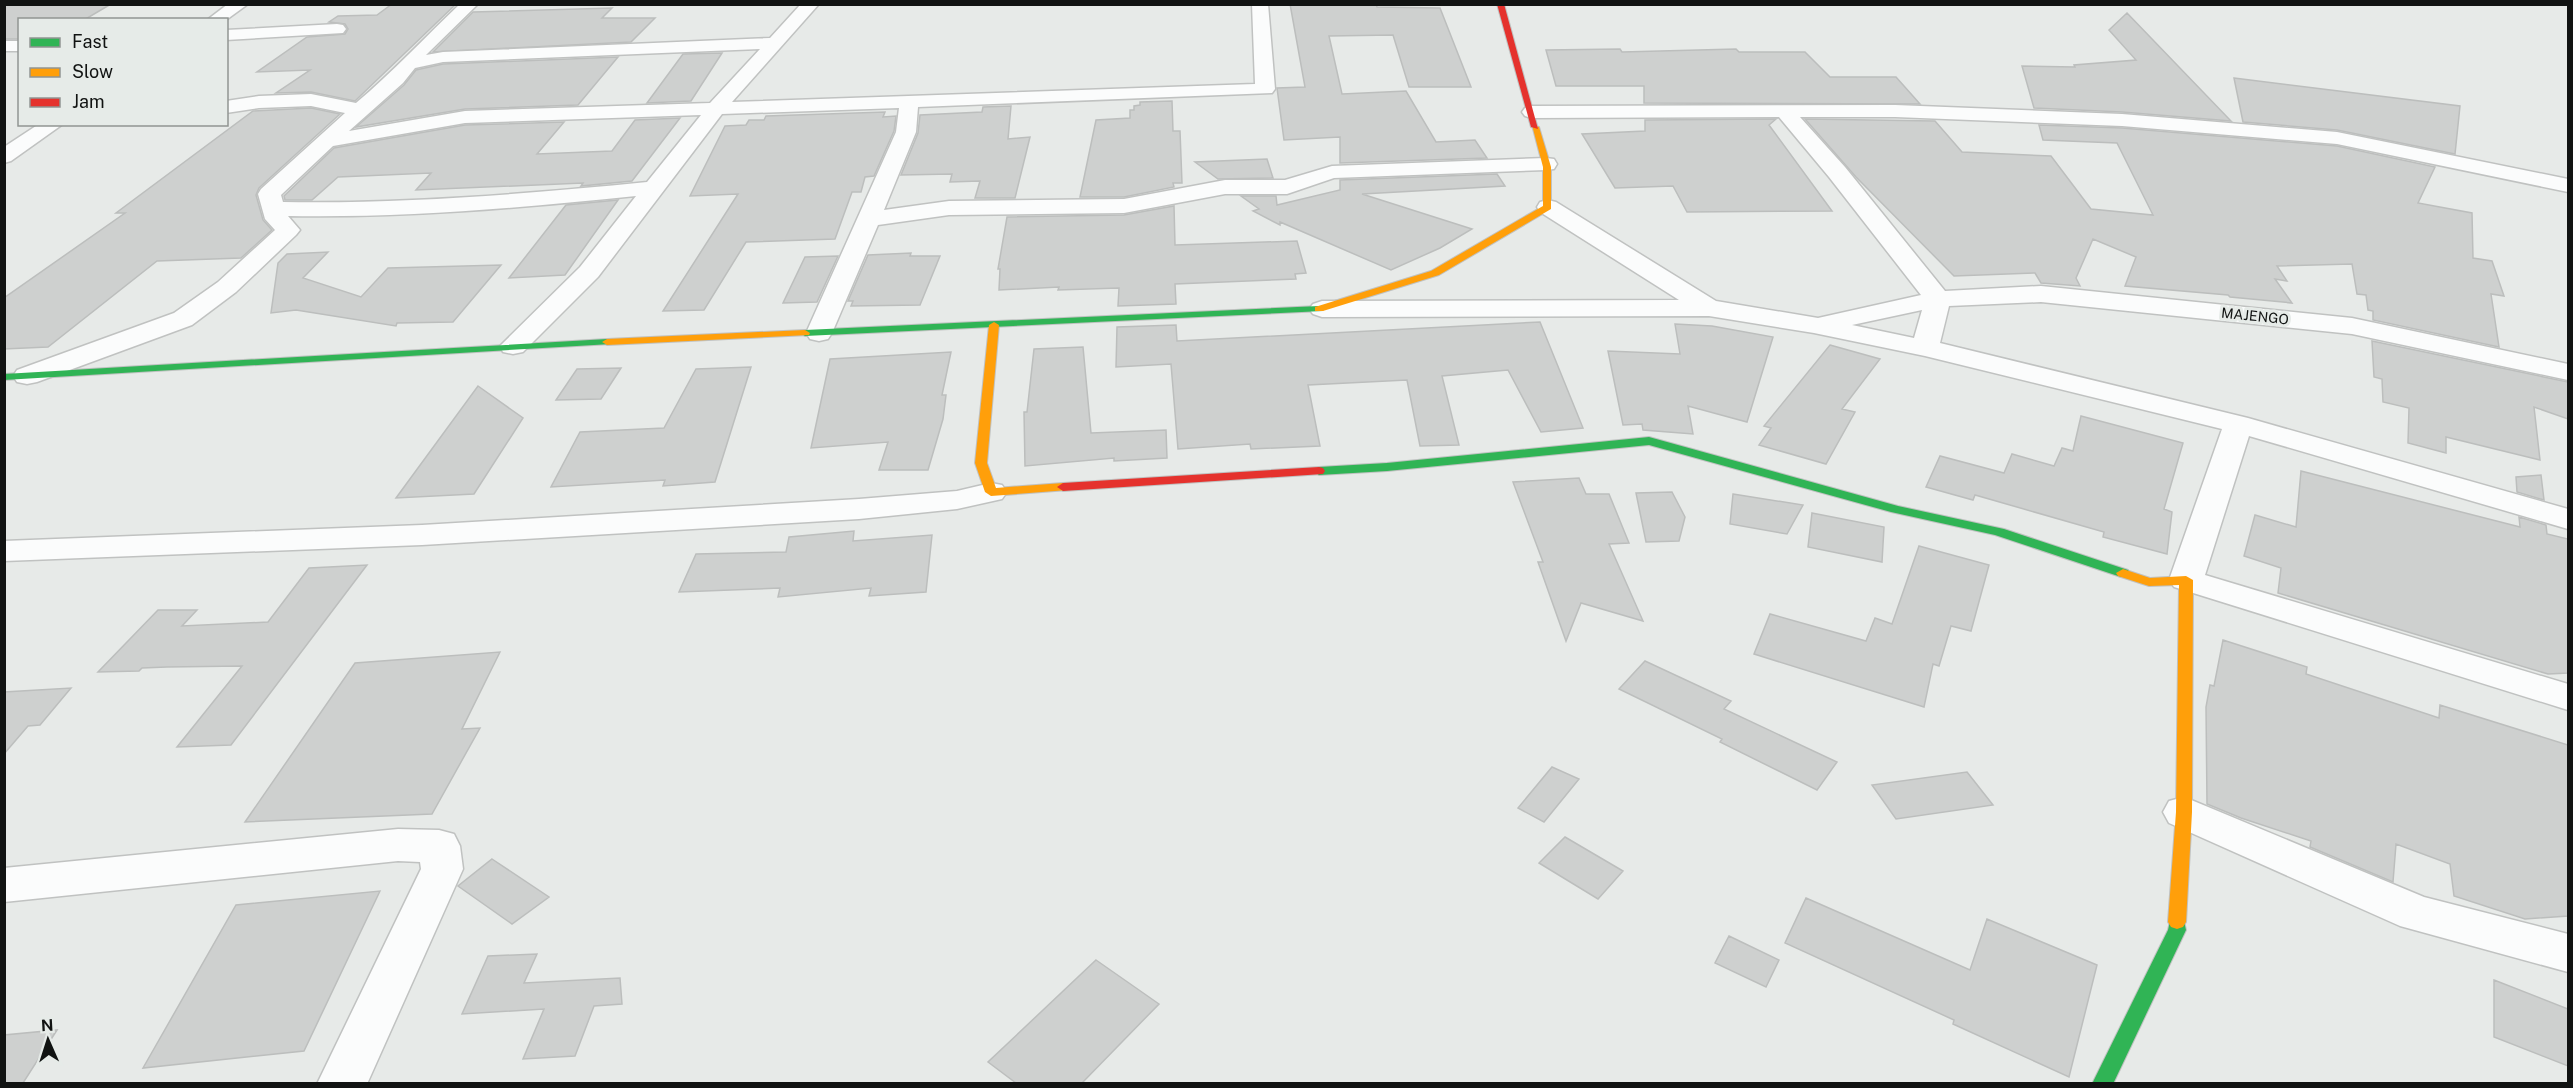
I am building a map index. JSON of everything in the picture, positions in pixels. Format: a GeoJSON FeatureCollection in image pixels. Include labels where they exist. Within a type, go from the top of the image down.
{"type":"FeatureCollection","features":[{"type":"Feature","properties":{"kind":"street"},"geometry":{"type":"LineString","coordinates":[[218,18],[240,4]]}},
{"type":"Feature","properties":{"kind":"street"},"geometry":{"type":"LineString","coordinates":[[27,376],[183,319],[227,287],[288,230],[279,217],[269,194],[396,79],[422,49],[470,4]]}},
{"type":"Feature","properties":{"kind":"street"},"geometry":{"type":"LineString","coordinates":[[513,346],[589,272],[717,107],[811,4]]}},
{"type":"Feature","properties":{"kind":"street"},"geometry":{"type":"LineString","coordinates":[[1500,4],[1546,164],[1548,207]]}},
{"type":"Feature","properties":{"kind":"street"},"geometry":{"type":"LineString","coordinates":[[326,141],[465,117],[1265,88],[1264,50],[1255,8]]}},
{"type":"Feature","properties":{"kind":"street"},"geometry":{"type":"LineString","coordinates":[[228,36],[337,29]]}},
{"type":"Feature","properties":{"kind":"street"},"geometry":{"type":"LineString","coordinates":[[409,64],[443,57],[776,43]]}},
{"type":"Feature","properties":{"kind":"street"},"geometry":{"type":"LineString","coordinates":[[228,107],[259,102],[311,100],[360,110]]}},
{"type":"Feature","properties":{"kind":"street"},"geometry":{"type":"LineString","coordinates":[[819,333],[906,132],[909,100]]}},
{"type":"Feature","properties":{"kind":"street"},"geometry":{"type":"LineString","coordinates":[[1784,111],[1837,172],[1938,299],[1925,348]]}},
{"type":"Feature","properties":{"kind":"street"},"geometry":{"type":"LineString","coordinates":[[1532,112],[1895,111],[2122,120],[2337,138],[2568,185]]}},
{"type":"Feature","properties":{"kind":"street"},"geometry":{"type":"LineString","coordinates":[[4,157],[51,126]]}},
{"type":"Feature","properties":{"kind":"street"},"geometry":{"type":"LineString","coordinates":[[867,219],[949,208],[1124,206],[1225,187],[1287,187],[1332,172],[1546,164]]}},
{"type":"Feature","properties":{"kind":"street"},"geometry":{"type":"LineString","coordinates":[[279,217],[324,210],[516,202],[654,188]]}},
{"type":"Feature","properties":{"kind":"street"},"geometry":{"type":"LineString","coordinates":[[1548,207],[1709,308]]}},
{"type":"Feature","properties":{"kind":"street"},"geometry":{"type":"LineString","coordinates":[[1322,309],[1436,273],[1548,207]]}},
{"type":"Feature","properties":{"kind":"street","name":"MAJENGO"},"geometry":{"type":"LineString","coordinates":[[1814,324],[1938,299],[2041,294],[2352,326],[2568,372]]}},
{"type":"Feature","properties":{"kind":"street"},"geometry":{"type":"LineString","coordinates":[[4,377],[182,369],[513,346],[994,325],[1106,317],[1322,309],[1709,308],[1814,324],[1925,348],[2238,424],[2568,519]]}},
{"type":"Feature","properties":{"kind":"street"},"geometry":{"type":"LineString","coordinates":[[991,492],[981,463],[994,325]]}},
{"type":"Feature","properties":{"kind":"street"},"geometry":{"type":"LineString","coordinates":[[2102,1083],[2177,930],[2184,812],[2186,580],[2238,424]]}},
{"type":"Feature","properties":{"kind":"street"},"geometry":{"type":"LineString","coordinates":[[4,551],[457,533],[859,509],[957,500],[991,492],[1387,467],[1649,441],[1896,509],[1999,532],[2149,582],[2186,580],[2568,697]]}},
{"type":"Feature","properties":{"kind":"street"},"geometry":{"type":"LineString","coordinates":[[2184,812],[2416,913],[2568,954]]}},
{"type":"Feature","properties":{"kind":"street"},"geometry":{"type":"LineString","coordinates":[[4,885],[398,845],[439,846],[442,869],[342,1083]]}},
{"type":"Feature","properties":{"kind":"building"},"geometry":{"type":"Polygon","coordinates":[[[111,4],[87,18],[18,18],[18,39],[4,39],[4,5],[111,4]]]}},
{"type":"Feature","properties":{"kind":"building"},"geometry":{"type":"Polygon","coordinates":[[[392,4],[456,4],[355,101],[311,92],[276,93],[310,70],[257,72],[307,37],[345,34],[348,29],[345,24],[329,22],[338,16],[377,15],[392,4]]]}},
{"type":"Feature","properties":{"kind":"building"},"geometry":{"type":"Polygon","coordinates":[[[1290,4],[1376,4],[1377,7],[1440,8],[1471,87],[1409,87],[1393,35],[1329,36],[1342,94],[1406,91],[1436,142],[1475,140],[1487,158],[1340,163],[1340,137],[1284,140],[1277,88],[1305,87],[1290,4]]]}},
{"type":"Feature","properties":{"kind":"building"},"geometry":{"type":"Polygon","coordinates":[[[612,8],[602,18],[655,18],[631,42],[433,52],[473,12],[612,8]]]}},
{"type":"Feature","properties":{"kind":"building"},"geometry":{"type":"Polygon","coordinates":[[[2127,13],[2231,121],[2122,112],[2034,108],[2022,66],[2075,67],[2074,65],[2136,60],[2109,30],[2127,13]]]}},
{"type":"Feature","properties":{"kind":"building"},"geometry":{"type":"Polygon","coordinates":[[[1620,49],[1622,52],[1736,49],[1739,52],[1805,52],[1830,77],[1896,77],[1920,104],[1644,103],[1644,86],[1556,86],[1546,50],[1620,49]]]}},
{"type":"Feature","properties":{"kind":"building"},"geometry":{"type":"Polygon","coordinates":[[[722,53],[691,101],[647,103],[683,54],[722,53]]]}},
{"type":"Feature","properties":{"kind":"building"},"geometry":{"type":"Polygon","coordinates":[[[618,57],[578,105],[465,109],[356,127],[404,85],[416,70],[443,64],[618,57]]]}},
{"type":"Feature","properties":{"kind":"building"},"geometry":{"type":"Polygon","coordinates":[[[2234,78],[2460,106],[2455,154],[2337,130],[2243,122],[2234,78]]]}},
{"type":"Feature","properties":{"kind":"building"},"geometry":{"type":"Polygon","coordinates":[[[1172,101],[1173,131],[1180,131],[1182,183],[1173,183],[1174,187],[1124,197],[1080,197],[1096,120],[1130,118],[1130,110],[1134,110],[1134,106],[1140,105],[1140,102],[1172,101]]]}},
{"type":"Feature","properties":{"kind":"building"},"geometry":{"type":"Polygon","coordinates":[[[1011,106],[1008,139],[1030,137],[1015,198],[975,198],[980,181],[950,182],[952,174],[901,175],[918,133],[920,115],[982,112],[983,107],[1011,106]]]}},
{"type":"Feature","properties":{"kind":"building"},"geometry":{"type":"Polygon","coordinates":[[[311,108],[340,114],[259,188],[256,195],[263,220],[272,230],[241,258],[157,261],[48,347],[4,349],[4,298],[125,213],[116,213],[253,111],[311,108]]]}},
{"type":"Feature","properties":{"kind":"building"},"geometry":{"type":"Polygon","coordinates":[[[885,112],[883,117],[896,116],[894,131],[874,176],[865,177],[861,192],[852,192],[835,239],[746,242],[704,310],[663,311],[738,194],[690,196],[725,126],[746,125],[749,120],[764,120],[766,116],[885,112]]]}},
{"type":"Feature","properties":{"kind":"building"},"geometry":{"type":"Polygon","coordinates":[[[680,118],[632,181],[581,186],[583,183],[416,190],[431,173],[338,177],[312,200],[285,200],[284,196],[334,148],[465,125],[564,122],[537,154],[612,151],[635,120],[680,118]]]}},
{"type":"Feature","properties":{"kind":"building"},"geometry":{"type":"Polygon","coordinates":[[[1776,119],[1769,125],[1832,211],[1687,212],[1673,186],[1615,188],[1582,134],[1645,131],[1645,120],[1776,119]]]}},
{"type":"Feature","properties":{"kind":"building"},"geometry":{"type":"Polygon","coordinates":[[[1805,119],[1935,121],[1962,152],[2051,156],[2091,209],[2153,215],[2117,143],[2043,140],[2039,125],[2122,128],[2337,146],[2435,167],[2418,203],[2472,213],[2473,258],[2492,261],[2504,296],[2491,294],[2499,347],[2373,320],[2373,311],[2368,310],[2366,295],[2357,294],[2352,264],[2277,266],[2287,281],[2275,279],[2292,303],[2125,286],[2136,257],[2093,239],[2076,278],[2080,286],[2041,283],[2035,273],[1954,276],[1856,177],[1805,119]]]}},
{"type":"Feature","properties":{"kind":"building"},"geometry":{"type":"Polygon","coordinates":[[[1267,159],[1273,178],[1218,179],[1195,162],[1267,159]]]}},
{"type":"Feature","properties":{"kind":"building"},"geometry":{"type":"Polygon","coordinates":[[[1497,174],[1505,186],[1362,194],[1472,229],[1440,248],[1391,270],[1280,222],[1280,225],[1253,211],[1259,209],[1241,196],[1276,196],[1277,205],[1340,190],[1340,180],[1497,174]]]}},
{"type":"Feature","properties":{"kind":"building"},"geometry":{"type":"Polygon","coordinates":[[[618,200],[565,275],[509,278],[566,205],[618,200]]]}},
{"type":"Feature","properties":{"kind":"building"},"geometry":{"type":"Polygon","coordinates":[[[1174,206],[1175,245],[1297,241],[1306,273],[1295,274],[1296,279],[1175,284],[1176,304],[1118,306],[1119,288],[1058,290],[1059,287],[999,290],[1000,269],[998,269],[1007,217],[1124,215],[1174,206]]]}},
{"type":"Feature","properties":{"kind":"building"},"geometry":{"type":"Polygon","coordinates":[[[328,252],[303,278],[361,297],[388,268],[501,265],[453,322],[397,323],[396,326],[296,310],[271,313],[278,263],[287,254],[328,252]]]}},
{"type":"Feature","properties":{"kind":"building"},"geometry":{"type":"Polygon","coordinates":[[[911,253],[910,256],[940,256],[920,305],[851,306],[853,301],[848,301],[868,255],[911,253]]]}},
{"type":"Feature","properties":{"kind":"building"},"geometry":{"type":"Polygon","coordinates":[[[838,256],[817,302],[783,303],[805,257],[838,256]]]}},
{"type":"Feature","properties":{"kind":"building"},"geometry":{"type":"Polygon","coordinates":[[[1540,322],[1583,428],[1541,432],[1508,370],[1442,376],[1459,445],[1420,446],[1407,380],[1308,385],[1320,446],[1251,449],[1250,444],[1178,449],[1171,364],[1116,367],[1117,327],[1176,325],[1177,341],[1540,322]]]}},
{"type":"Feature","properties":{"kind":"building"},"geometry":{"type":"Polygon","coordinates":[[[1675,324],[1712,326],[1773,337],[1747,422],[1688,406],[1693,434],[1643,430],[1642,424],[1623,425],[1608,351],[1680,354],[1675,324]]]}},
{"type":"Feature","properties":{"kind":"building"},"geometry":{"type":"Polygon","coordinates":[[[2372,341],[2568,382],[2568,419],[2534,407],[2540,460],[2446,437],[2446,453],[2408,443],[2409,408],[2383,402],[2382,379],[2374,377],[2372,341]]]}},
{"type":"Feature","properties":{"kind":"building"},"geometry":{"type":"Polygon","coordinates":[[[1830,345],[1880,359],[1842,409],[1855,412],[1826,464],[1759,445],[1771,428],[1764,426],[1830,345]]]}},
{"type":"Feature","properties":{"kind":"building"},"geometry":{"type":"Polygon","coordinates":[[[1083,347],[1091,433],[1166,430],[1167,458],[1114,461],[1114,458],[1025,466],[1024,412],[1027,412],[1034,349],[1083,347]]]}},
{"type":"Feature","properties":{"kind":"building"},"geometry":{"type":"Polygon","coordinates":[[[951,352],[942,395],[946,395],[943,419],[928,470],[879,470],[888,442],[811,448],[830,359],[951,352]]]}},
{"type":"Feature","properties":{"kind":"building"},"geometry":{"type":"Polygon","coordinates":[[[751,367],[715,482],[663,486],[665,480],[551,487],[580,432],[664,428],[696,369],[751,367]]]}},
{"type":"Feature","properties":{"kind":"building"},"geometry":{"type":"Polygon","coordinates":[[[621,368],[601,399],[556,400],[577,369],[621,368]]]}},
{"type":"Feature","properties":{"kind":"building"},"geometry":{"type":"Polygon","coordinates":[[[478,386],[523,418],[474,494],[396,498],[478,386]]]}},
{"type":"Feature","properties":{"kind":"building"},"geometry":{"type":"Polygon","coordinates":[[[2081,416],[2183,443],[2164,509],[2172,512],[2167,554],[2103,537],[2104,532],[1975,495],[1973,500],[1926,487],[1940,456],[2004,473],[2012,454],[2054,466],[2062,448],[2073,451],[2081,416]]]}},
{"type":"Feature","properties":{"kind":"building"},"geometry":{"type":"Polygon","coordinates":[[[2301,471],[2520,527],[2519,517],[2546,525],[2547,534],[2568,539],[2568,673],[2548,674],[2278,593],[2281,568],[2244,556],[2255,515],[2296,527],[2301,471]]]}},
{"type":"Feature","properties":{"kind":"building"},"geometry":{"type":"Polygon","coordinates":[[[2541,475],[2544,500],[2517,492],[2516,477],[2541,475]]]}},
{"type":"Feature","properties":{"kind":"building"},"geometry":{"type":"Polygon","coordinates":[[[1579,478],[1586,494],[1609,494],[1629,543],[1609,544],[1643,621],[1581,603],[1566,641],[1538,562],[1543,562],[1513,482],[1579,478]]]}},
{"type":"Feature","properties":{"kind":"building"},"geometry":{"type":"Polygon","coordinates":[[[1672,492],[1685,517],[1679,541],[1646,542],[1636,493],[1672,492]]]}},
{"type":"Feature","properties":{"kind":"building"},"geometry":{"type":"Polygon","coordinates":[[[1733,494],[1803,505],[1787,534],[1730,524],[1733,494]]]}},
{"type":"Feature","properties":{"kind":"building"},"geometry":{"type":"Polygon","coordinates":[[[1812,513],[1884,527],[1882,562],[1808,547],[1812,513]]]}},
{"type":"Feature","properties":{"kind":"building"},"geometry":{"type":"Polygon","coordinates":[[[854,531],[853,541],[932,535],[926,592],[869,596],[871,588],[778,597],[780,588],[679,592],[696,554],[786,552],[789,537],[854,531]]]}},
{"type":"Feature","properties":{"kind":"building"},"geometry":{"type":"Polygon","coordinates":[[[1919,546],[1989,565],[1971,631],[1951,626],[1939,666],[1933,664],[1924,707],[1754,654],[1770,614],[1866,641],[1875,618],[1892,624],[1919,546]]]}},
{"type":"Feature","properties":{"kind":"building"},"geometry":{"type":"Polygon","coordinates":[[[367,565],[231,745],[177,747],[242,666],[142,668],[139,671],[98,672],[158,610],[197,610],[182,626],[268,622],[309,568],[367,565]]]}},
{"type":"Feature","properties":{"kind":"building"},"geometry":{"type":"Polygon","coordinates":[[[2223,640],[2307,667],[2306,674],[2439,718],[2440,705],[2568,745],[2568,916],[2525,919],[2454,896],[2450,864],[2396,844],[2393,882],[2310,847],[2311,841],[2207,804],[2206,707],[2210,685],[2214,686],[2223,640]]]}},
{"type":"Feature","properties":{"kind":"building"},"geometry":{"type":"Polygon","coordinates":[[[500,652],[462,729],[480,728],[432,814],[245,822],[355,663],[500,652]]]}},
{"type":"Feature","properties":{"kind":"building"},"geometry":{"type":"Polygon","coordinates":[[[1645,661],[1731,701],[1724,709],[1837,762],[1817,790],[1720,742],[1722,739],[1619,689],[1645,661]]]}},
{"type":"Feature","properties":{"kind":"building"},"geometry":{"type":"Polygon","coordinates":[[[71,688],[40,725],[28,726],[4,754],[4,692],[71,688]]]}},
{"type":"Feature","properties":{"kind":"building"},"geometry":{"type":"Polygon","coordinates":[[[1552,767],[1579,779],[1544,822],[1518,808],[1552,767]]]}},
{"type":"Feature","properties":{"kind":"building"},"geometry":{"type":"Polygon","coordinates":[[[1967,772],[1993,805],[1896,819],[1872,785],[1967,772]]]}},
{"type":"Feature","properties":{"kind":"building"},"geometry":{"type":"Polygon","coordinates":[[[1565,837],[1623,871],[1598,899],[1539,863],[1565,837]]]}},
{"type":"Feature","properties":{"kind":"building"},"geometry":{"type":"Polygon","coordinates":[[[492,859],[549,897],[512,924],[458,886],[492,859]]]}},
{"type":"Feature","properties":{"kind":"building"},"geometry":{"type":"Polygon","coordinates":[[[380,891],[304,1051],[143,1068],[236,905],[380,891]]]}},
{"type":"Feature","properties":{"kind":"building"},"geometry":{"type":"Polygon","coordinates":[[[1806,898],[1970,970],[1987,919],[2097,965],[2069,1077],[1953,1024],[1954,1020],[1785,943],[1806,898]]]}},
{"type":"Feature","properties":{"kind":"building"},"geometry":{"type":"Polygon","coordinates":[[[1729,936],[1779,960],[1766,987],[1715,963],[1729,936]]]}},
{"type":"Feature","properties":{"kind":"building"},"geometry":{"type":"Polygon","coordinates":[[[537,954],[524,983],[620,978],[622,1004],[594,1006],[575,1056],[523,1059],[544,1009],[462,1014],[488,956],[537,954]]]}},
{"type":"Feature","properties":{"kind":"building"},"geometry":{"type":"Polygon","coordinates":[[[1096,960],[1159,1004],[1082,1083],[1016,1083],[988,1062],[1096,960]]]}},
{"type":"Feature","properties":{"kind":"building"},"geometry":{"type":"Polygon","coordinates":[[[2494,980],[2568,1009],[2568,1066],[2494,1037],[2494,980]]]}},
{"type":"Feature","properties":{"kind":"building"},"geometry":{"type":"Polygon","coordinates":[[[57,1030],[23,1083],[4,1083],[4,1035],[57,1030]]]}},
{"type":"Feature","properties":{"kind":"traffic: fast"},"geometry":{"type":"LineString","coordinates":[[805,333],[1319,309]]}},
{"type":"Feature","properties":{"kind":"traffic: fast"},"geometry":{"type":"LineString","coordinates":[[4,377],[607,342]]}},
{"type":"Feature","properties":{"kind":"traffic: fast"},"geometry":{"type":"LineString","coordinates":[[1319,471],[1387,467],[1649,441],[1896,509],[1999,532],[2123,573]]}},
{"type":"Feature","properties":{"kind":"traffic: fast"},"geometry":{"type":"LineString","coordinates":[[2102,1084],[2177,930],[2177,922]]}},
{"type":"Feature","properties":{"kind":"traffic: slow"},"geometry":{"type":"LineString","coordinates":[[1319,309],[1435,273],[1548,207],[1547,167],[1535,127]]}},
{"type":"Feature","properties":{"kind":"traffic: slow"},"geometry":{"type":"LineString","coordinates":[[994,325],[981,463],[991,492],[1063,487]]}},
{"type":"Feature","properties":{"kind":"traffic: slow"},"geometry":{"type":"LineString","coordinates":[[607,342],[805,333]]}},
{"type":"Feature","properties":{"kind":"traffic: slow"},"geometry":{"type":"LineString","coordinates":[[2123,573],[2149,582],[2186,580],[2184,812],[2177,922]]}},
{"type":"Feature","properties":{"kind":"traffic: jam"},"geometry":{"type":"LineString","coordinates":[[1500,4],[1535,127]]}},
{"type":"Feature","properties":{"kind":"traffic: jam"},"geometry":{"type":"LineString","coordinates":[[1063,487],[1319,471]]}}]}
